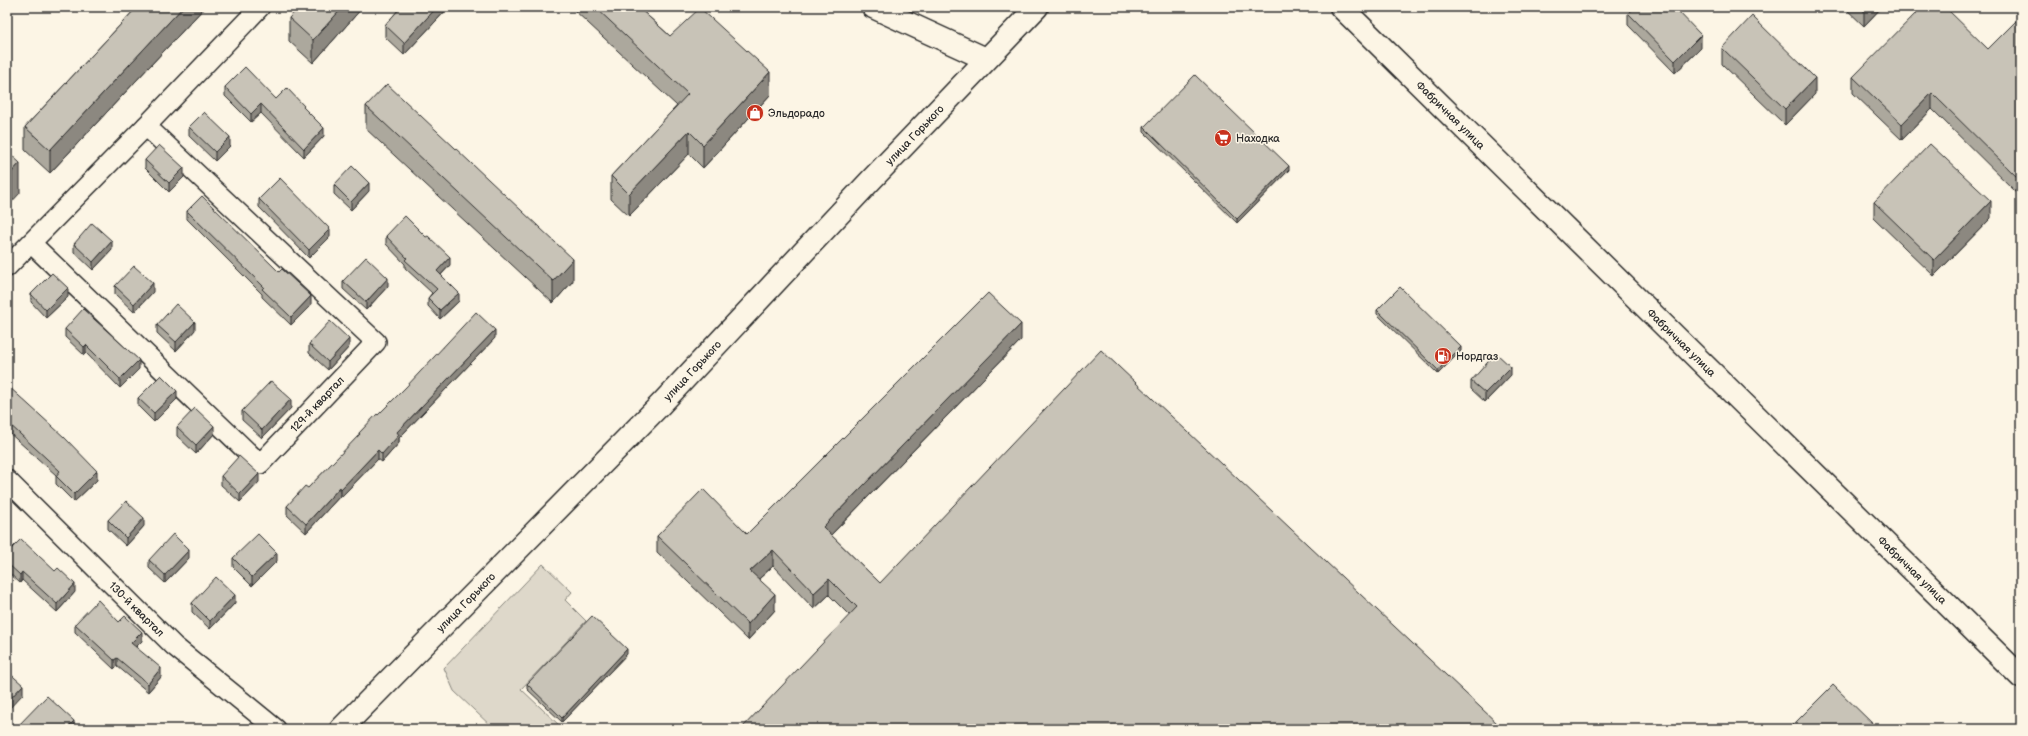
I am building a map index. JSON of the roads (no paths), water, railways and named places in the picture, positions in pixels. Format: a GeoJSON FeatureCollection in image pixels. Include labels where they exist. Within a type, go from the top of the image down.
{"type":"FeatureCollection","features":[{"type":"Feature","properties":{"kind":"main road"},"geometry":{"type":"LineString","coordinates":[[873,7],[986,59]]}},
{"type":"Feature","properties":{"kind":"main road","name":"улица Горького"},"geometry":{"type":"LineString","coordinates":[[341,729],[661,404],[866,184],[1037,7]]}},
{"type":"Feature","properties":{"kind":"main road","name":"Фабричная улица"},"geometry":{"type":"LineString","coordinates":[[1341,7],[2021,677]]}},
{"type":"Feature","properties":{"kind":"street"},"geometry":{"type":"LineString","coordinates":[[7,267],[146,126],[260,7]]}},
{"type":"Feature","properties":{"kind":"street","name":"129-й квартал"},"geometry":{"type":"LineString","coordinates":[[31,243],[260,464],[376,342],[146,126]]}},
{"type":"Feature","properties":{"kind":"street","name":"130-й квартал"},"geometry":{"type":"LineString","coordinates":[[7,480],[174,646],[276,729]]}},
{"type":"Feature","properties":{"kind":"place","name":"Эльдорадо"},"geometry":{"type":"Point","coordinates":[755,113]}},
{"type":"Feature","properties":{"kind":"place","name":"Находка"},"geometry":{"type":"Point","coordinates":[1223,138]}},
{"type":"Feature","properties":{"kind":"place","name":"Нордгаз"},"geometry":{"type":"Point","coordinates":[1443,356]}}]}
